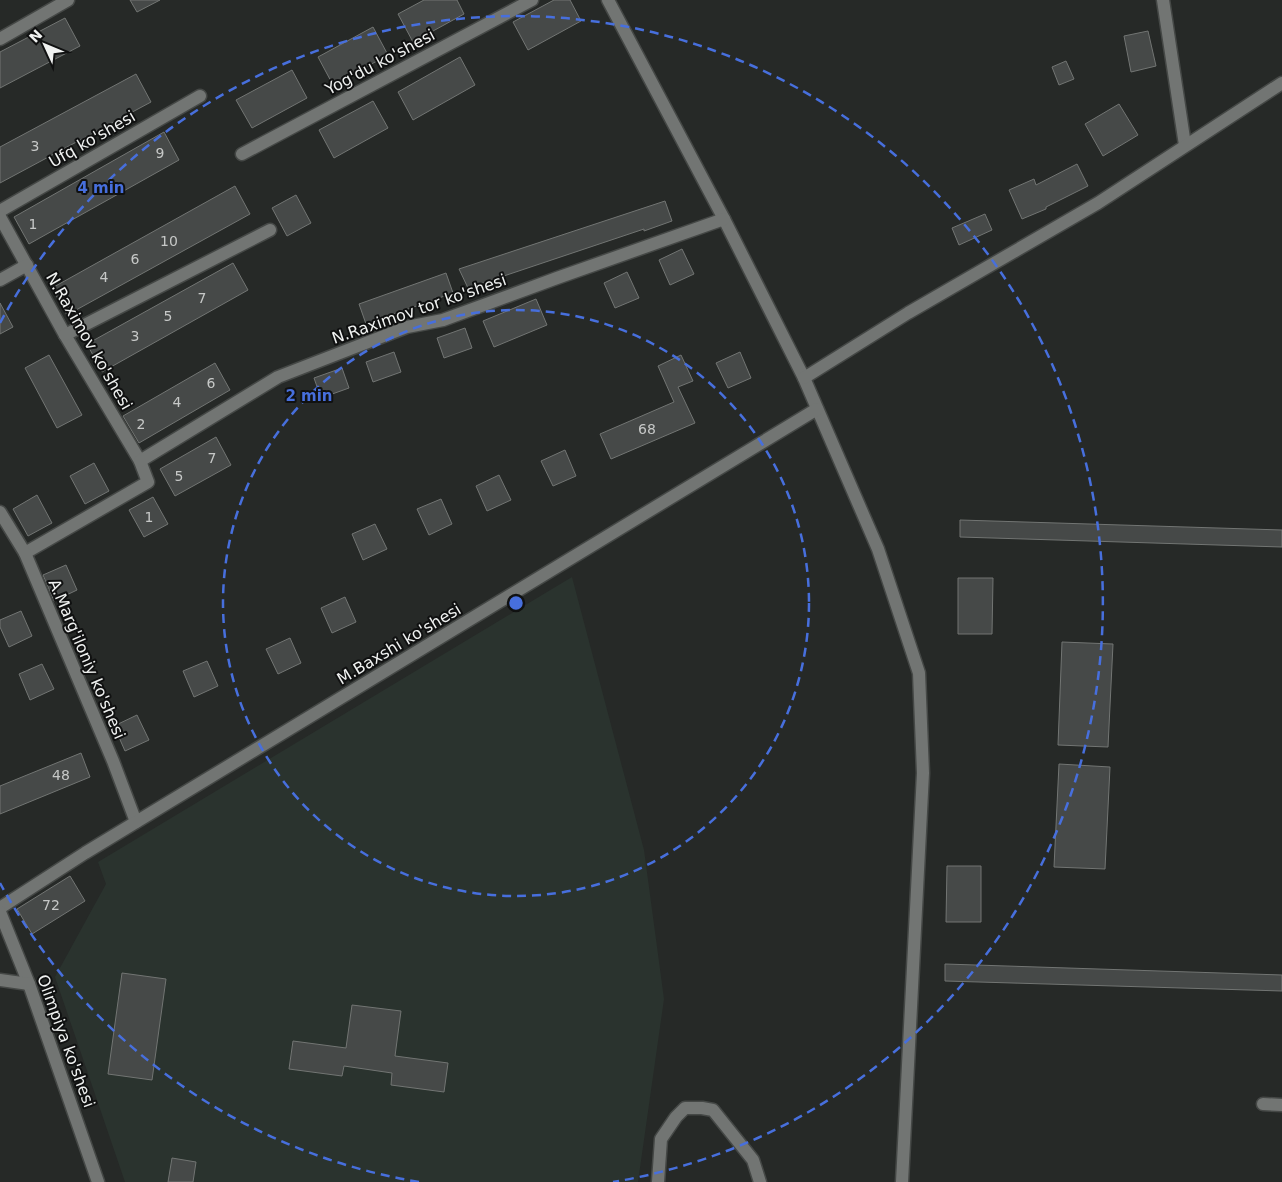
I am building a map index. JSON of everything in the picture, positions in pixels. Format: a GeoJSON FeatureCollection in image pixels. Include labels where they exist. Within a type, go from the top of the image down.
{"type":"FeatureCollection","features":[{"type":"Feature","properties":{"kind":"street"},"geometry":{"type":"LineString","coordinates":[[0,39],[68,0]]}},
{"type":"Feature","properties":{"kind":"street","name":"Yog'du ko'shesi"},"geometry":{"type":"LineString","coordinates":[[242,154],[532,0]]}},
{"type":"Feature","properties":{"kind":"street"},"geometry":{"type":"LineString","coordinates":[[608,0],[724,219],[804,378],[878,549],[919,673],[924,773],[902,1182]]}},
{"type":"Feature","properties":{"kind":"street"},"geometry":{"type":"LineString","coordinates":[[1164,0],[1185,145]]}},
{"type":"Feature","properties":{"kind":"street"},"geometry":{"type":"LineString","coordinates":[[804,378],[908,314],[1098,203],[1282,83]]}},
{"type":"Feature","properties":{"kind":"street","name":"Ufq ko'shesi"},"geometry":{"type":"LineString","coordinates":[[0,210],[200,96]]}},
{"type":"Feature","properties":{"kind":"street","name":"N.Raximov ko'shesi"},"geometry":{"type":"LineString","coordinates":[[0,217],[65,335],[140,461],[148,482],[25,554]]}},
{"type":"Feature","properties":{"kind":"street","name":"N.Raximov tor ko'shesi"},"geometry":{"type":"LineString","coordinates":[[140,461],[278,377],[407,327],[443,320],[724,219]]}},
{"type":"Feature","properties":{"kind":"street"},"geometry":{"type":"LineString","coordinates":[[65,335],[270,230]]}},
{"type":"Feature","properties":{"kind":"street"},"geometry":{"type":"LineString","coordinates":[[0,280],[27,264]]}},
{"type":"Feature","properties":{"kind":"street","name":"M.Baxshi ko'shesi"},"geometry":{"type":"LineString","coordinates":[[0,908],[136,822],[817,409]]}},
{"type":"Feature","properties":{"kind":"street","name":"A.Marg'iloniy ko'shesi"},"geometry":{"type":"LineString","coordinates":[[0,512],[25,554],[113,761],[136,822]]}},
{"type":"Feature","properties":{"kind":"street","name":"Olimpiya ko'shesi"},"geometry":{"type":"LineString","coordinates":[[0,912],[29,984],[98,1182]]}},
{"type":"Feature","properties":{"kind":"street"},"geometry":{"type":"LineString","coordinates":[[0,980],[29,984]]}},
{"type":"Feature","properties":{"kind":"street"},"geometry":{"type":"LineString","coordinates":[[1263,1104],[1282,1105]]}},
{"type":"Feature","properties":{"kind":"street"},"geometry":{"type":"LineString","coordinates":[[658,1182],[661,1139],[676,1117],[685,1108],[702,1108],[712,1110],[753,1160],[760,1182]]}},
{"type":"Feature","properties":{"kind":"shaded area"},"geometry":{"type":"Polygon","coordinates":[[[572,577],[644,850],[664,999],[638,1182],[125,1182],[55,977],[106,884],[98,862],[572,577]]]}},
{"type":"Feature","properties":{"kind":"building"},"geometry":{"type":"Polygon","coordinates":[[[130,0],[160,0],[137,12],[130,0]]]}},
{"type":"Feature","properties":{"kind":"building"},"geometry":{"type":"Polygon","coordinates":[[[424,0],[457,0],[464,14],[413,42],[398,14],[424,0]]]}},
{"type":"Feature","properties":{"kind":"building"},"geometry":{"type":"Polygon","coordinates":[[[554,0],[570,0],[581,21],[528,50],[513,22],[554,0]]]}},
{"type":"Feature","properties":{"kind":"building"},"geometry":{"type":"Polygon","coordinates":[[[65,18],[80,46],[0,88],[0,52],[65,18]]]}},
{"type":"Feature","properties":{"kind":"building"},"geometry":{"type":"Polygon","coordinates":[[[373,27],[388,55],[333,85],[318,57],[373,27]]]}},
{"type":"Feature","properties":{"kind":"building"},"geometry":{"type":"Polygon","coordinates":[[[1148,31],[1156,66],[1131,72],[1124,36],[1148,31]]]}},
{"type":"Feature","properties":{"kind":"building"},"geometry":{"type":"Polygon","coordinates":[[[460,57],[475,85],[413,120],[398,92],[460,57]]]}},
{"type":"Feature","properties":{"kind":"building"},"geometry":{"type":"Polygon","coordinates":[[[1066,61],[1074,79],[1059,85],[1052,67],[1066,61]]]}},
{"type":"Feature","properties":{"kind":"building"},"geometry":{"type":"Polygon","coordinates":[[[292,70],[307,98],[252,128],[236,100],[292,70]]]}},
{"type":"Feature","properties":{"kind":"building"},"geometry":{"type":"Polygon","coordinates":[[[136,74],[151,102],[0,183],[0,147],[136,74]]]}},
{"type":"Feature","properties":{"kind":"building"},"geometry":{"type":"Polygon","coordinates":[[[373,101],[388,128],[334,158],[319,130],[373,101]]]}},
{"type":"Feature","properties":{"kind":"building"},"geometry":{"type":"Polygon","coordinates":[[[1119,104],[1138,135],[1103,156],[1085,124],[1119,104]]]}},
{"type":"Feature","properties":{"kind":"building"},"geometry":{"type":"Polygon","coordinates":[[[164,132],[179,160],[29,244],[14,217],[164,132]]]}},
{"type":"Feature","properties":{"kind":"building"},"geometry":{"type":"Polygon","coordinates":[[[1077,164],[1088,186],[1046,207],[1046,209],[1022,219],[1009,190],[1034,179],[1036,185],[1077,164]]]}},
{"type":"Feature","properties":{"kind":"building"},"geometry":{"type":"Polygon","coordinates":[[[235,186],[250,214],[67,315],[52,288],[235,186]]]}},
{"type":"Feature","properties":{"kind":"building"},"geometry":{"type":"Polygon","coordinates":[[[296,195],[311,223],[287,236],[272,208],[296,195]]]}},
{"type":"Feature","properties":{"kind":"building"},"geometry":{"type":"Polygon","coordinates":[[[665,201],[672,221],[644,231],[644,229],[468,288],[459,269],[665,201]]]}},
{"type":"Feature","properties":{"kind":"building"},"geometry":{"type":"Polygon","coordinates":[[[985,214],[992,230],[959,245],[952,228],[985,214]]]}},
{"type":"Feature","properties":{"kind":"building"},"geometry":{"type":"Polygon","coordinates":[[[682,249],[694,274],[670,285],[659,260],[682,249]]]}},
{"type":"Feature","properties":{"kind":"building"},"geometry":{"type":"Polygon","coordinates":[[[233,263],[248,290],[102,372],[87,344],[233,263]]]}},
{"type":"Feature","properties":{"kind":"building"},"geometry":{"type":"Polygon","coordinates":[[[627,272],[639,298],[615,308],[604,283],[627,272]]]}},
{"type":"Feature","properties":{"kind":"building"},"geometry":{"type":"Polygon","coordinates":[[[446,273],[453,293],[366,324],[359,304],[446,273]]]}},
{"type":"Feature","properties":{"kind":"building"},"geometry":{"type":"Polygon","coordinates":[[[536,299],[547,325],[494,347],[483,321],[536,299]]]}},
{"type":"Feature","properties":{"kind":"building"},"geometry":{"type":"Polygon","coordinates":[[[0,303],[13,327],[0,334],[0,303]]]}},
{"type":"Feature","properties":{"kind":"building"},"geometry":{"type":"Polygon","coordinates":[[[465,328],[472,348],[444,358],[437,338],[465,328]]]}},
{"type":"Feature","properties":{"kind":"building"},"geometry":{"type":"Polygon","coordinates":[[[394,352],[401,372],[373,382],[366,362],[394,352]]]}},
{"type":"Feature","properties":{"kind":"building"},"geometry":{"type":"Polygon","coordinates":[[[740,352],[751,378],[728,388],[716,363],[740,352]]]}},
{"type":"Feature","properties":{"kind":"building"},"geometry":{"type":"Polygon","coordinates":[[[49,355],[82,415],[57,428],[25,368],[49,355]]]}},
{"type":"Feature","properties":{"kind":"building"},"geometry":{"type":"Polygon","coordinates":[[[681,355],[693,381],[678,387],[695,423],[611,459],[600,434],[674,402],[658,366],[681,355]]]}},
{"type":"Feature","properties":{"kind":"building"},"geometry":{"type":"Polygon","coordinates":[[[215,363],[230,390],[139,443],[123,416],[215,363]]]}},
{"type":"Feature","properties":{"kind":"building"},"geometry":{"type":"Polygon","coordinates":[[[342,368],[349,388],[321,398],[314,378],[342,368]]]}},
{"type":"Feature","properties":{"kind":"building"},"geometry":{"type":"Polygon","coordinates":[[[216,437],[231,465],[175,496],[160,469],[216,437]]]}},
{"type":"Feature","properties":{"kind":"building"},"geometry":{"type":"Polygon","coordinates":[[[565,450],[576,476],[553,486],[541,461],[565,450]]]}},
{"type":"Feature","properties":{"kind":"building"},"geometry":{"type":"Polygon","coordinates":[[[94,463],[109,491],[85,504],[70,476],[94,463]]]}},
{"type":"Feature","properties":{"kind":"building"},"geometry":{"type":"Polygon","coordinates":[[[499,475],[511,500],[487,511],[476,486],[499,475]]]}},
{"type":"Feature","properties":{"kind":"building"},"geometry":{"type":"Polygon","coordinates":[[[37,495],[52,523],[28,536],[13,509],[37,495]]]}},
{"type":"Feature","properties":{"kind":"building"},"geometry":{"type":"Polygon","coordinates":[[[153,497],[168,524],[144,537],[129,510],[153,497]]]}},
{"type":"Feature","properties":{"kind":"building"},"geometry":{"type":"Polygon","coordinates":[[[441,499],[452,524],[429,535],[417,509],[441,499]]]}},
{"type":"Feature","properties":{"kind":"building"},"geometry":{"type":"Polygon","coordinates":[[[960,520],[1282,530],[1282,547],[960,537],[960,520]]]}},
{"type":"Feature","properties":{"kind":"building"},"geometry":{"type":"Polygon","coordinates":[[[375,524],[387,549],[363,560],[352,534],[375,524]]]}},
{"type":"Feature","properties":{"kind":"building"},"geometry":{"type":"Polygon","coordinates":[[[66,565],[77,590],[54,601],[43,575],[66,565]]]}},
{"type":"Feature","properties":{"kind":"building"},"geometry":{"type":"Polygon","coordinates":[[[958,578],[993,578],[992,634],[958,634],[958,578]]]}},
{"type":"Feature","properties":{"kind":"building"},"geometry":{"type":"Polygon","coordinates":[[[345,597],[356,622],[332,633],[321,608],[345,597]]]}},
{"type":"Feature","properties":{"kind":"building"},"geometry":{"type":"Polygon","coordinates":[[[21,611],[32,636],[9,647],[0,627],[0,620],[21,611]]]}},
{"type":"Feature","properties":{"kind":"building"},"geometry":{"type":"Polygon","coordinates":[[[290,638],[301,663],[278,674],[266,649],[290,638]]]}},
{"type":"Feature","properties":{"kind":"building"},"geometry":{"type":"Polygon","coordinates":[[[1062,642],[1113,644],[1108,747],[1058,745],[1062,642]]]}},
{"type":"Feature","properties":{"kind":"building"},"geometry":{"type":"Polygon","coordinates":[[[207,661],[218,686],[194,697],[183,671],[207,661]]]}},
{"type":"Feature","properties":{"kind":"building"},"geometry":{"type":"Polygon","coordinates":[[[42,664],[54,689],[30,700],[19,674],[42,664]]]}},
{"type":"Feature","properties":{"kind":"building"},"geometry":{"type":"Polygon","coordinates":[[[137,715],[149,740],[125,751],[114,726],[137,715]]]}},
{"type":"Feature","properties":{"kind":"building"},"geometry":{"type":"Polygon","coordinates":[[[81,753],[90,777],[0,814],[0,786],[81,753]]]}},
{"type":"Feature","properties":{"kind":"building"},"geometry":{"type":"Polygon","coordinates":[[[1059,764],[1110,767],[1105,869],[1054,867],[1059,764]]]}},
{"type":"Feature","properties":{"kind":"building"},"geometry":{"type":"Polygon","coordinates":[[[947,866],[981,866],[981,922],[946,922],[947,866]]]}},
{"type":"Feature","properties":{"kind":"building"},"geometry":{"type":"Polygon","coordinates":[[[70,876],[85,901],[32,934],[17,909],[70,876]]]}},
{"type":"Feature","properties":{"kind":"building"},"geometry":{"type":"Polygon","coordinates":[[[945,964],[1282,975],[1282,991],[945,981],[945,964]]]}},
{"type":"Feature","properties":{"kind":"building"},"geometry":{"type":"Polygon","coordinates":[[[122,973],[166,979],[152,1080],[108,1074],[122,973]]]}},
{"type":"Feature","properties":{"kind":"building"},"geometry":{"type":"Polygon","coordinates":[[[352,1005],[401,1011],[395,1056],[448,1063],[444,1092],[391,1085],[392,1073],[344,1066],[342,1076],[289,1069],[293,1041],[346,1048],[352,1005]]]}},
{"type":"Feature","properties":{"kind":"building"},"geometry":{"type":"Polygon","coordinates":[[[172,1158],[196,1162],[193,1182],[168,1182],[172,1158]]]}}]}
